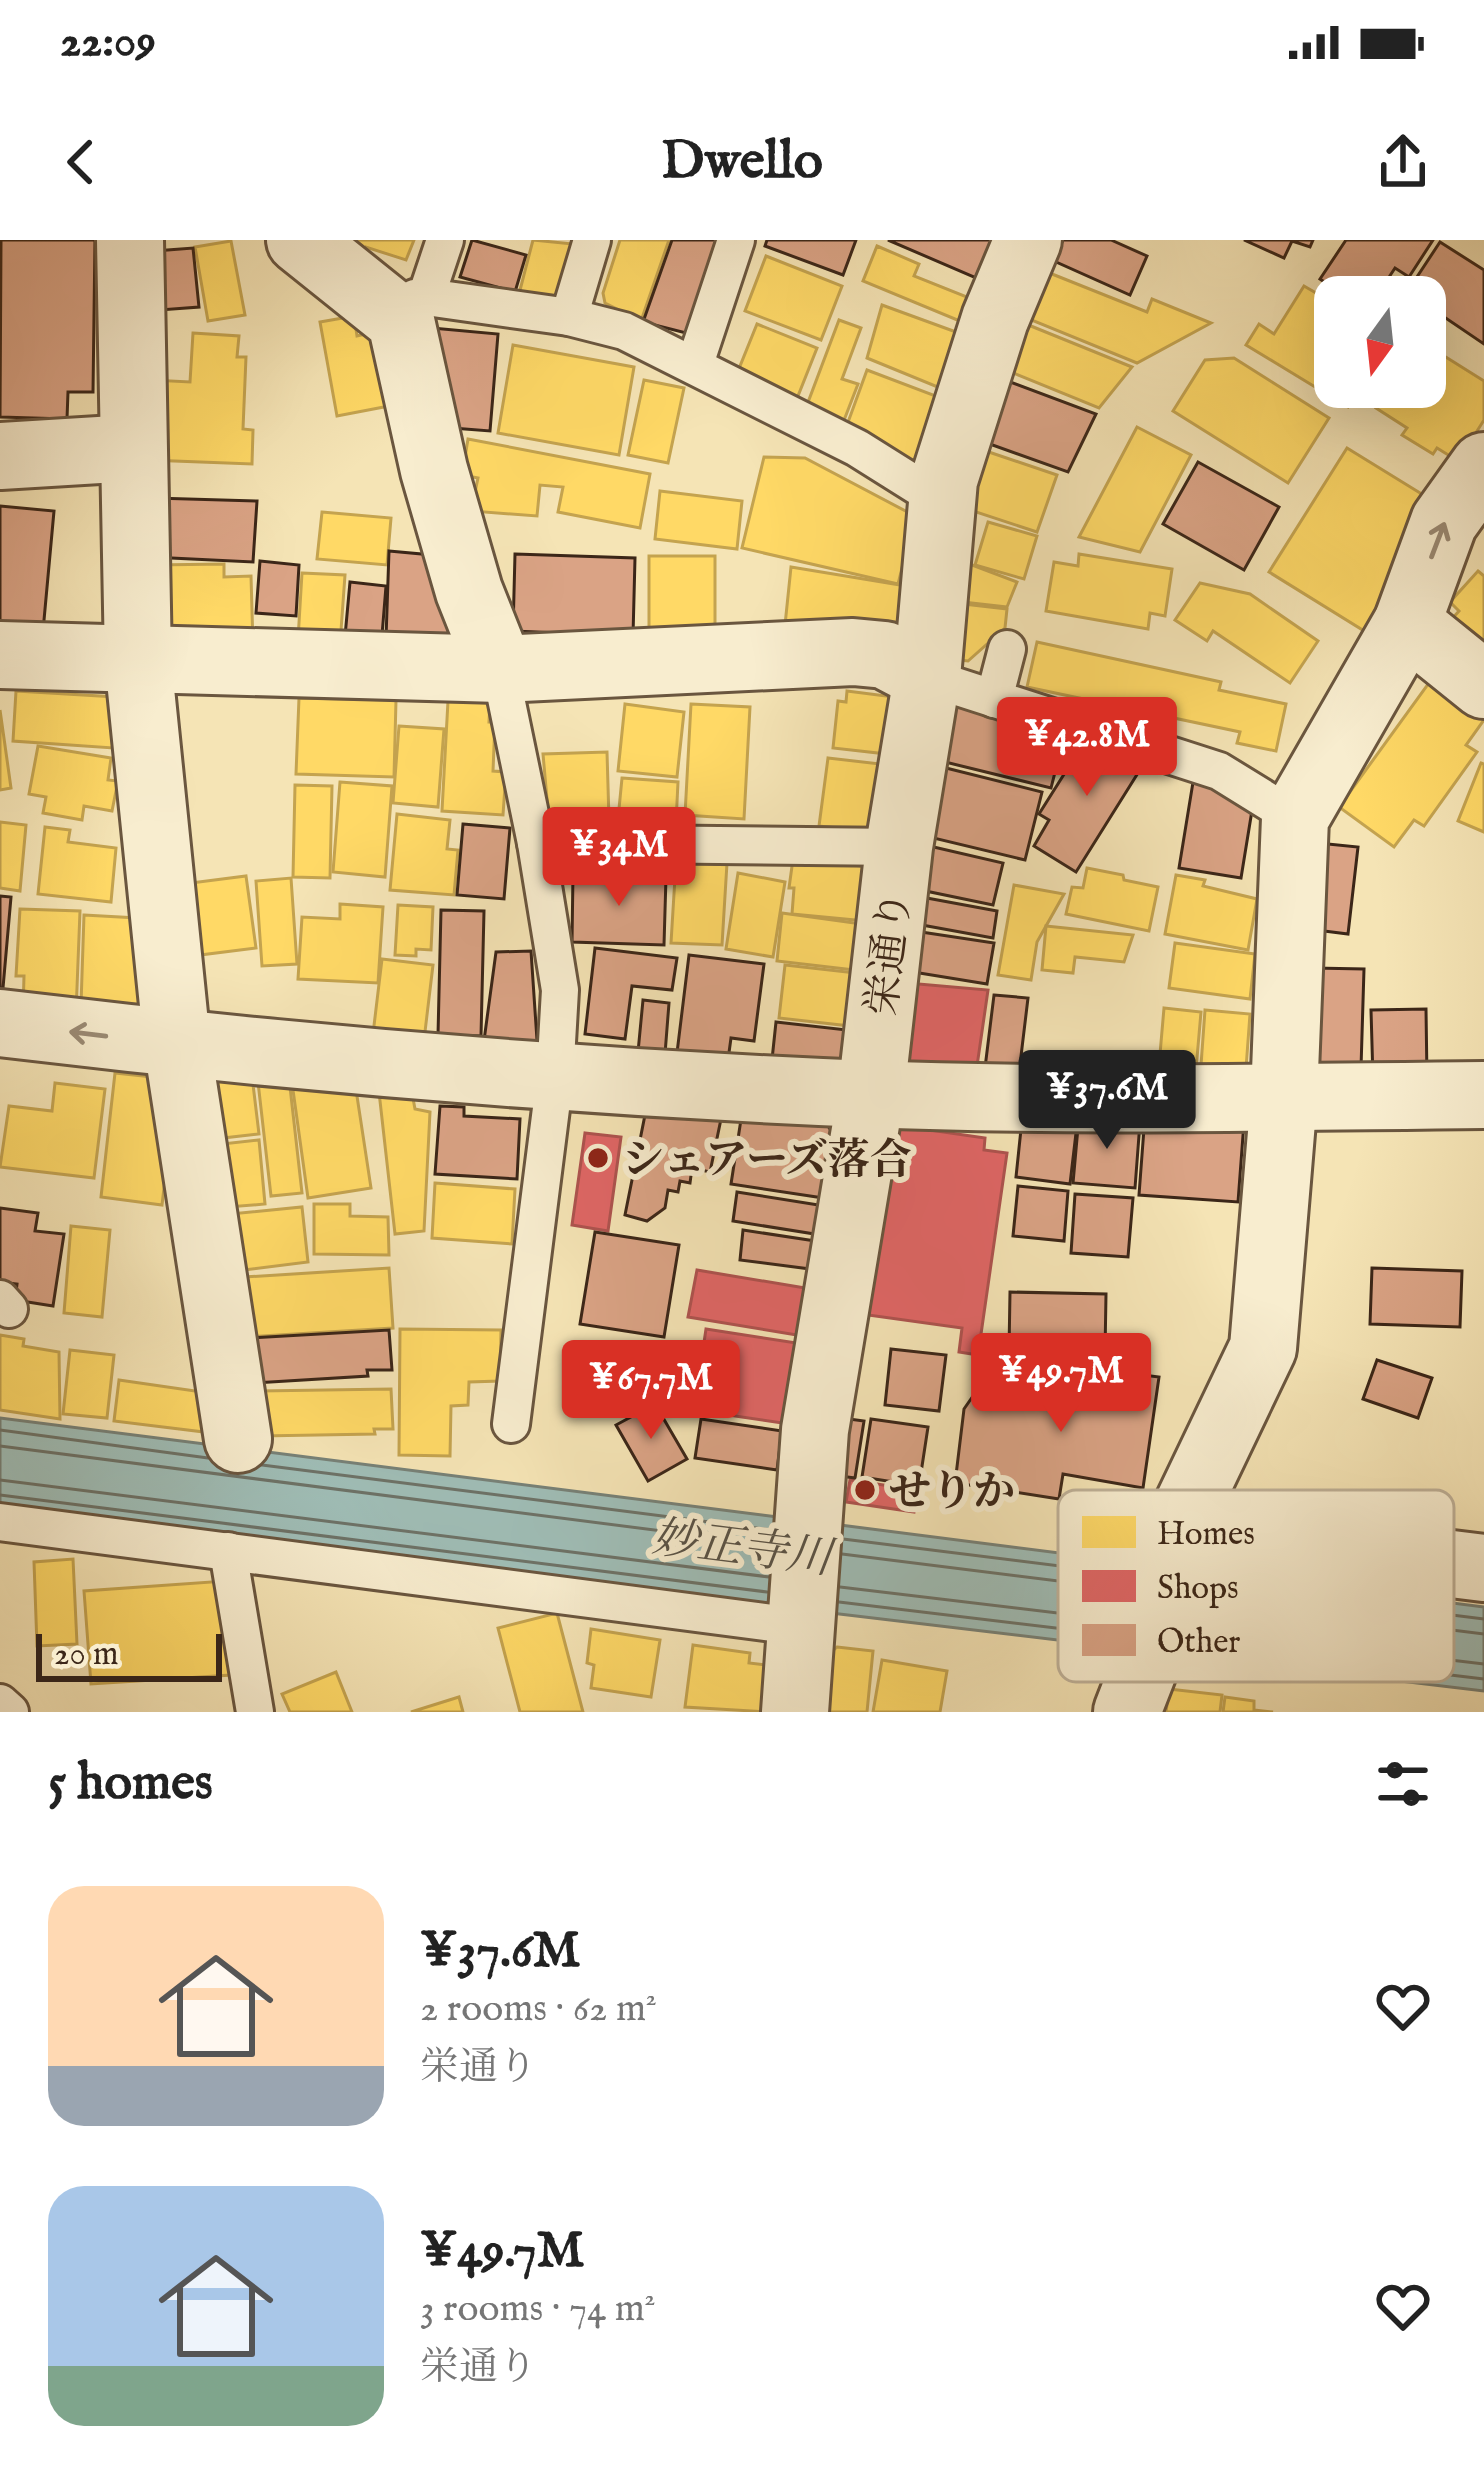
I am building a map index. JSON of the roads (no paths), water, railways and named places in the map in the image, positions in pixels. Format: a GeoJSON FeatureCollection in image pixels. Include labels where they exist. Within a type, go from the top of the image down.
{"type":"FeatureCollection","features":[{"type":"Feature","properties":{"kind":"street"},"geometry":{"type":"LineString","coordinates":[[130,240],[138,660],[177,1044],[238,1439]]}},
{"type":"Feature","properties":{"kind":"street"},"geometry":{"type":"LineString","coordinates":[[300,240],[411,306],[401,321],[434,470],[469,591],[500,669]]}},
{"type":"Feature","properties":{"kind":"street","name":"栄通り"},"geometry":{"type":"LineString","coordinates":[[800,1656],[815,1430],[871,1094],[899,847],[926,677],[944,480],[995,319],[1028,240]]}},
{"type":"Feature","properties":{"kind":"street"},"geometry":{"type":"LineString","coordinates":[[0,456],[132,448]]}},
{"type":"Feature","properties":{"kind":"street"},"geometry":{"type":"LineString","coordinates":[[1194,1490],[1263,1348],[1284,1097],[1295,818],[1407,623],[1444,522],[1484,466]]}},
{"type":"Feature","properties":{"kind":"street"},"geometry":{"type":"LineString","coordinates":[[1407,623],[1484,685]]}},
{"type":"Feature","properties":{"kind":"street"},"geometry":{"type":"LineString","coordinates":[[0,656],[500,669],[853,652],[885,655],[926,677]]}},
{"type":"Feature","properties":{"kind":"street"},"geometry":{"type":"LineString","coordinates":[[0,1023],[177,1044],[555,1077],[871,1094],[1484,1095]]}},
{"type":"Feature","properties":{"kind":"street"},"geometry":{"type":"LineString","coordinates":[[1454,1564],[1484,1568]]}},
{"type":"Feature","properties":{"kind":"lane"},"geometry":{"type":"LineString","coordinates":[[445,240],[411,306],[569,316],[624,331],[857,448],[943,502]]}},
{"type":"Feature","properties":{"kind":"lane"},"geometry":{"type":"LineString","coordinates":[[569,316],[592,240]]}},
{"type":"Feature","properties":{"kind":"lane"},"geometry":{"type":"LineString","coordinates":[[695,364],[736,240]]}},
{"type":"Feature","properties":{"kind":"lane"},"geometry":{"type":"LineString","coordinates":[[994,699],[1007,649]]}},
{"type":"Feature","properties":{"kind":"lane"},"geometry":{"type":"LineString","coordinates":[[500,669],[560,990],[555,1077],[511,1424]]}},
{"type":"Feature","properties":{"kind":"lane"},"geometry":{"type":"LineString","coordinates":[[926,677],[1219,771],[1295,818]]}},
{"type":"Feature","properties":{"kind":"lane"},"geometry":{"type":"LineString","coordinates":[[536,843],[899,847]]}},
{"type":"Feature","properties":{"kind":"lane"},"geometry":{"type":"LineString","coordinates":[[0,1522],[228,1551],[800,1656]]}},
{"type":"Feature","properties":{"kind":"lane"},"geometry":{"type":"LineString","coordinates":[[228,1551],[255,1712]]}},
{"type":"Feature","properties":{"kind":"lane"},"geometry":{"type":"LineString","coordinates":[[0,1703],[10,1712]]}},
{"type":"Feature","properties":{"kind":"water","name":"妙正寺川"},"geometry":{"type":"Polygon","coordinates":[[[0,1418],[1058,1553],[1058,1640],[831,1613],[0,1506],[0,1418]]]}},
{"type":"Feature","properties":{"kind":"water"},"geometry":{"type":"Polygon","coordinates":[[[1454,1603],[1484,1607],[1484,1691],[1409,1682],[1454,1682],[1454,1603]]]}},
{"type":"Feature","properties":{"kind":"place","name":"シェアーズ落合"},"geometry":{"type":"Point","coordinates":[598,1158]}},
{"type":"Feature","properties":{"kind":"place","name":"せりか"},"geometry":{"type":"Point","coordinates":[865,1490]}}]}
